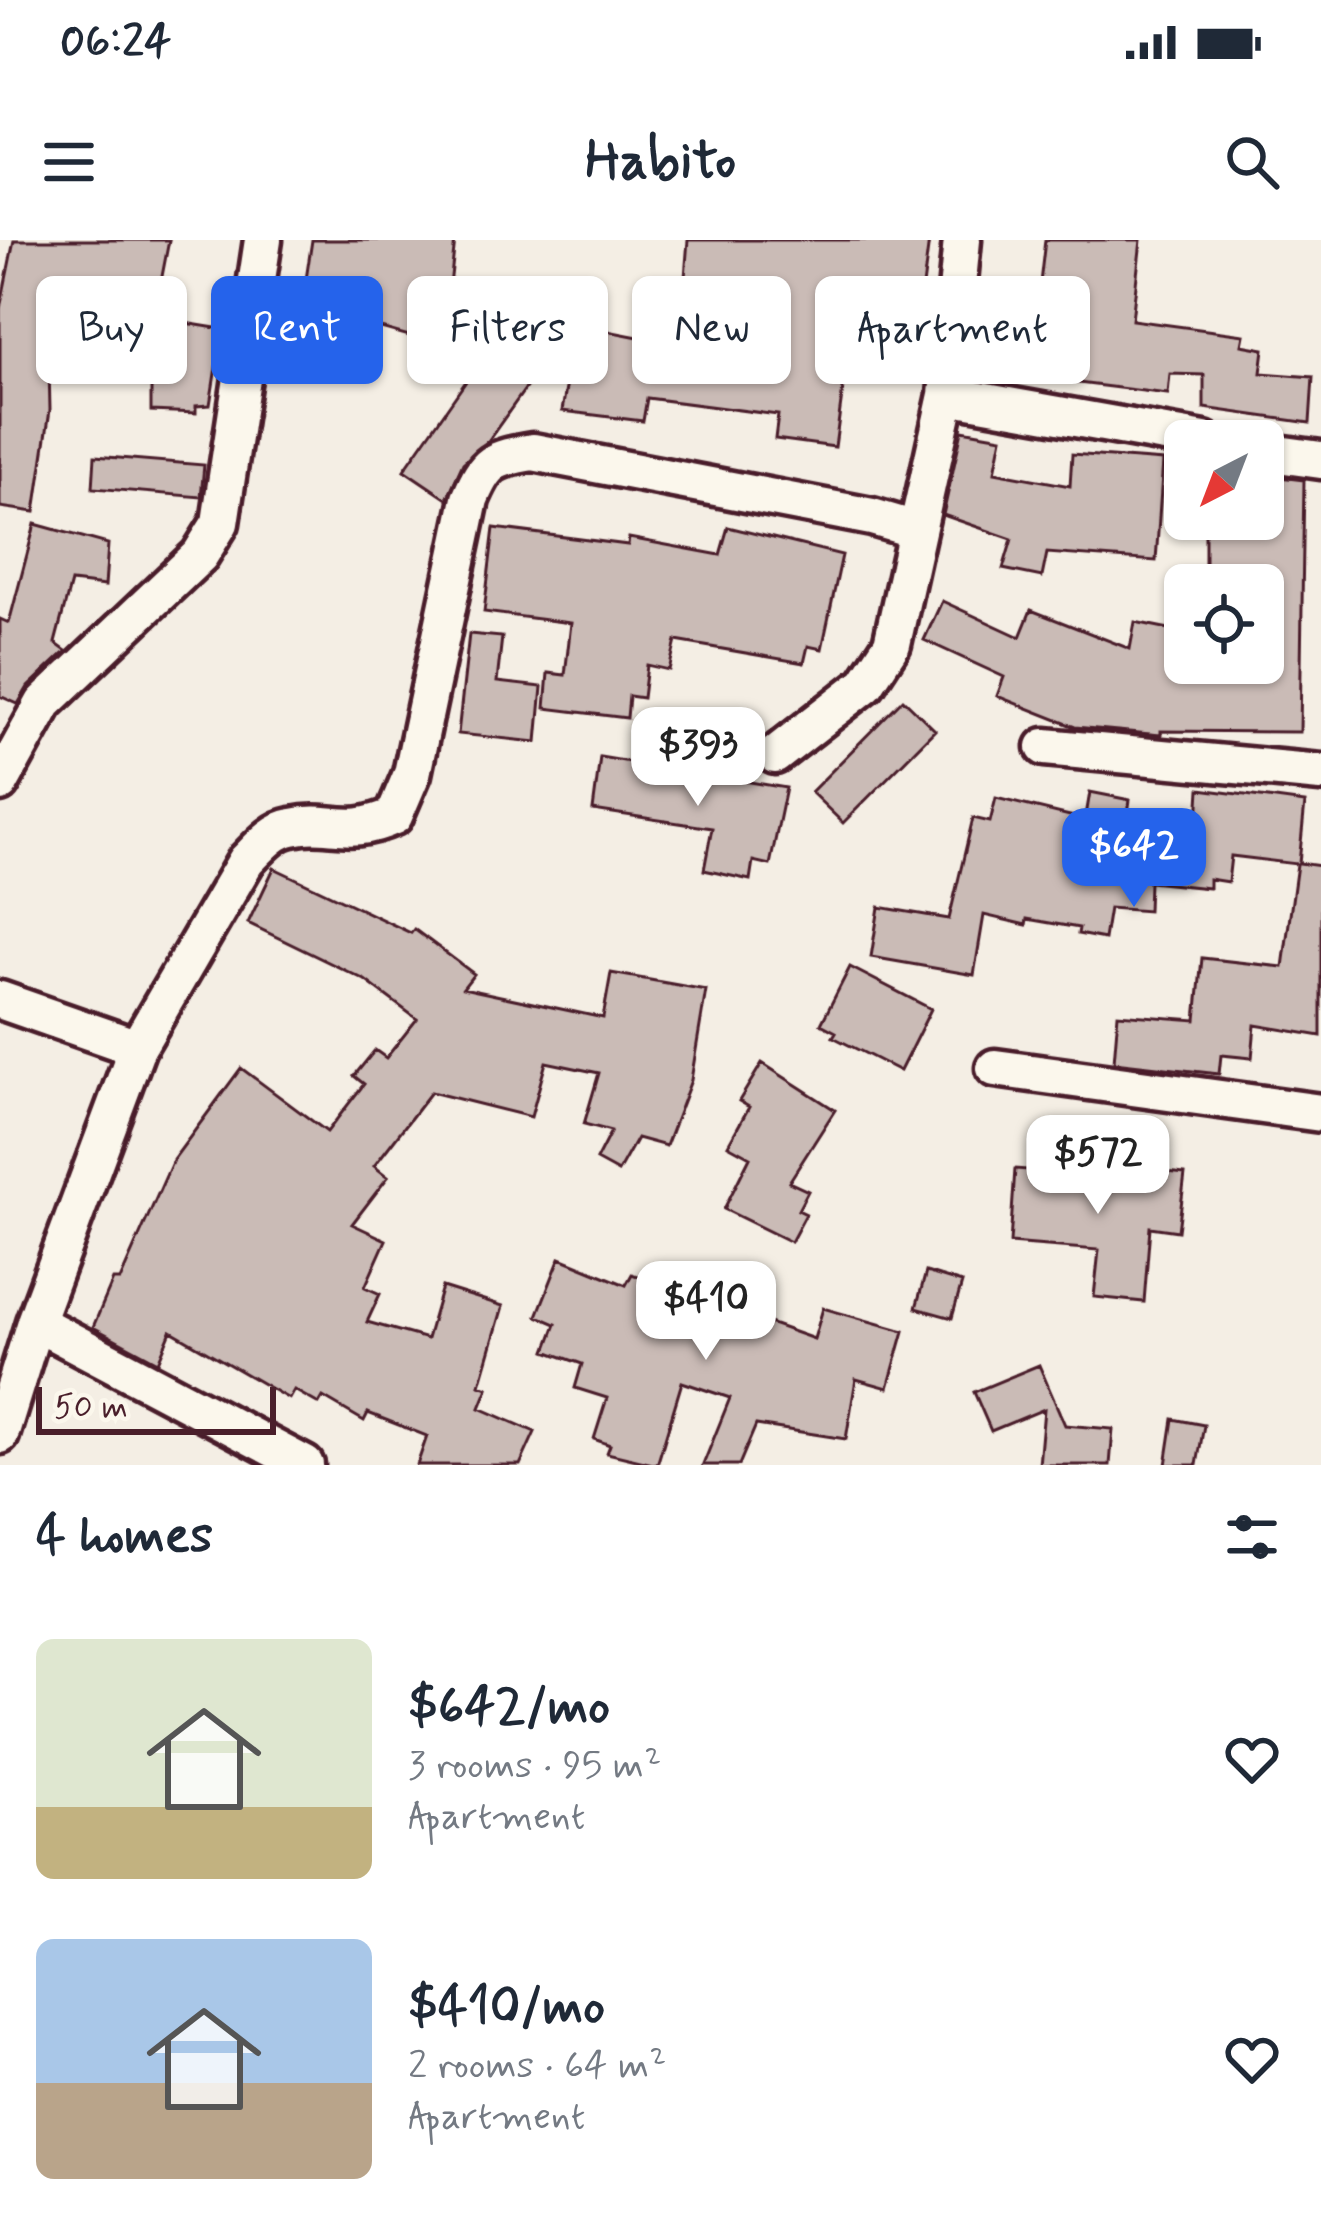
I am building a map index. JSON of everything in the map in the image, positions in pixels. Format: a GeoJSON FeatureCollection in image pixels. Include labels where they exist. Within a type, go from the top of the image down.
{"type":"FeatureCollection","features":[{"type":"Feature","properties":{"kind":"street"},"geometry":{"type":"LineString","coordinates":[[0,783],[44,703],[200,555],[220,523],[262,240]]}},
{"type":"Feature","properties":{"kind":"street"},"geometry":{"type":"LineString","coordinates":[[775,755],[881,668],[892,644],[947,395],[962,240]]}},
{"type":"Feature","properties":{"kind":"street"},"geometry":{"type":"LineString","coordinates":[[947,395],[1164,434]]}},
{"type":"Feature","properties":{"kind":"street"},"geometry":{"type":"LineString","coordinates":[[0,1435],[35,1322],[136,1048],[246,861],[268,838],[291,826],[364,830],[394,816],[412,774],[470,499],[483,469],[501,457],[533,452],[872,517],[916,530]]}},
{"type":"Feature","properties":{"kind":"street"},"geometry":{"type":"LineString","coordinates":[[1284,455],[1321,460]]}},
{"type":"Feature","properties":{"kind":"street"},"geometry":{"type":"LineString","coordinates":[[1045,747],[1321,773]]}},
{"type":"Feature","properties":{"kind":"street"},"geometry":{"type":"LineString","coordinates":[[0,1000],[136,1048]]}},
{"type":"Feature","properties":{"kind":"street"},"geometry":{"type":"LineString","coordinates":[[994,1068],[1321,1113]]}},
{"type":"Feature","properties":{"kind":"street"},"geometry":{"type":"LineString","coordinates":[[35,1322],[305,1465]]}},
{"type":"Feature","properties":{"kind":"building"},"geometry":{"type":"Polygon","coordinates":[[[14,240],[169,240],[162,276],[36,276],[36,384],[49,384],[50,410],[35,512],[0,507],[0,309],[14,240]]]}},
{"type":"Feature","properties":{"kind":"building"},"geometry":{"type":"Polygon","coordinates":[[[312,240],[455,240],[451,276],[407,276],[407,335],[383,329],[383,276],[307,276],[312,240]]]}},
{"type":"Feature","properties":{"kind":"building"},"geometry":{"type":"Polygon","coordinates":[[[688,240],[929,240],[924,276],[815,276],[815,384],[844,384],[835,447],[775,439],[778,415],[647,398],[643,421],[562,411],[567,384],[608,384],[608,331],[632,336],[632,384],[791,384],[791,276],[685,276],[688,240]]]}},
{"type":"Feature","properties":{"kind":"building"},"geometry":{"type":"Polygon","coordinates":[[[1045,240],[1141,240],[1132,320],[1244,335],[1242,345],[1264,349],[1261,373],[1313,377],[1310,423],[1204,408],[1204,375],[1170,374],[1168,394],[1086,384],[1090,384],[1090,276],[1041,276],[1045,240]]]}},
{"type":"Feature","properties":{"kind":"building"},"geometry":{"type":"Polygon","coordinates":[[[187,323],[211,327],[210,405],[196,406],[196,413],[151,411],[151,384],[187,384],[187,323]]]}},
{"type":"Feature","properties":{"kind":"building"},"geometry":{"type":"Polygon","coordinates":[[[464,384],[529,384],[488,441],[463,463],[447,499],[404,470],[464,384]]]}},
{"type":"Feature","properties":{"kind":"building"},"geometry":{"type":"Polygon","coordinates":[[[962,430],[1002,437],[995,472],[1070,486],[1072,454],[1163,461],[1156,561],[1047,553],[1042,577],[1003,569],[1012,539],[943,515],[962,430]]]}},
{"type":"Feature","properties":{"kind":"building"},"geometry":{"type":"Polygon","coordinates":[[[95,456],[204,465],[201,497],[93,488],[95,456]]]}},
{"type":"Feature","properties":{"kind":"building"},"geometry":{"type":"Polygon","coordinates":[[[1284,478],[1304,480],[1300,732],[1161,731],[1161,735],[1075,727],[997,696],[1004,677],[924,640],[942,601],[1020,637],[1031,610],[1130,649],[1135,622],[1164,628],[1164,684],[1284,684],[1284,564],[1205,564],[1205,540],[1284,540],[1284,478]]]}},
{"type":"Feature","properties":{"kind":"building"},"geometry":{"type":"Polygon","coordinates":[[[35,524],[108,544],[105,586],[71,582],[55,643],[66,651],[28,687],[18,704],[0,696],[0,619],[9,623],[35,524]]]}},
{"type":"Feature","properties":{"kind":"building"},"geometry":{"type":"Polygon","coordinates":[[[728,527],[842,555],[822,649],[808,646],[804,663],[676,641],[669,670],[647,665],[643,698],[629,696],[627,718],[545,708],[548,673],[565,675],[571,623],[484,612],[494,528],[628,545],[629,538],[720,555],[728,527]]]}},
{"type":"Feature","properties":{"kind":"building"},"geometry":{"type":"Polygon","coordinates":[[[469,634],[502,637],[497,682],[542,687],[537,742],[458,734],[469,634]]]}},
{"type":"Feature","properties":{"kind":"building"},"geometry":{"type":"Polygon","coordinates":[[[903,699],[935,730],[843,823],[811,792],[903,699]]]}},
{"type":"Feature","properties":{"kind":"building"},"geometry":{"type":"Polygon","coordinates":[[[600,757],[786,788],[770,865],[753,861],[750,880],[704,870],[712,828],[593,810],[600,757]]]}},
{"type":"Feature","properties":{"kind":"building"},"geometry":{"type":"Polygon","coordinates":[[[1200,789],[1305,803],[1299,863],[1321,866],[1321,1036],[1255,1025],[1252,1058],[1221,1055],[1219,1074],[1114,1062],[1118,1014],[1196,1020],[1202,958],[1283,967],[1297,864],[1231,856],[1228,882],[1209,879],[1209,888],[1149,882],[1148,911],[1109,908],[1104,939],[1078,934],[1079,928],[1027,919],[1026,925],[984,915],[974,975],[871,957],[879,907],[949,919],[973,818],[990,822],[996,798],[1074,817],[1086,816],[1090,792],[1130,800],[1128,813],[1198,821],[1200,789]]]}},
{"type":"Feature","properties":{"kind":"building"},"geometry":{"type":"Polygon","coordinates":[[[274,868],[411,933],[414,929],[474,974],[463,988],[603,1018],[611,973],[706,990],[691,1080],[666,1146],[637,1138],[618,1172],[596,1160],[611,1131],[584,1124],[599,1073],[546,1062],[531,1117],[431,1092],[374,1166],[388,1177],[352,1224],[386,1240],[365,1287],[380,1294],[367,1322],[427,1339],[442,1287],[503,1306],[480,1385],[488,1388],[480,1408],[535,1432],[520,1465],[417,1465],[427,1436],[368,1413],[364,1421],[323,1397],[319,1404],[294,1390],[289,1399],[171,1331],[158,1362],[93,1327],[113,1280],[120,1280],[173,1160],[241,1068],[327,1132],[364,1084],[354,1076],[375,1050],[386,1058],[417,1019],[365,980],[248,923],[274,868]]]}},
{"type":"Feature","properties":{"kind":"building"},"geometry":{"type":"Polygon","coordinates":[[[850,967],[931,1009],[900,1071],[833,1037],[836,1032],[821,1024],[850,967]]]}},
{"type":"Feature","properties":{"kind":"building"},"geometry":{"type":"Polygon","coordinates":[[[762,1063],[835,1110],[789,1182],[808,1191],[798,1210],[806,1214],[791,1242],[724,1209],[750,1157],[728,1145],[749,1107],[739,1101],[762,1063]]]}},
{"type":"Feature","properties":{"kind":"building"},"geometry":{"type":"Polygon","coordinates":[[[1043,1158],[1185,1174],[1178,1231],[1150,1227],[1144,1302],[1094,1297],[1099,1250],[1010,1243],[1015,1169],[1042,1171],[1043,1158]]]}},
{"type":"Feature","properties":{"kind":"building"},"geometry":{"type":"Polygon","coordinates":[[[560,1258],[626,1285],[632,1274],[814,1339],[823,1308],[904,1331],[888,1388],[856,1379],[846,1439],[756,1425],[739,1465],[703,1465],[730,1398],[682,1382],[657,1465],[607,1453],[610,1445],[594,1439],[607,1398],[575,1388],[582,1364],[546,1351],[556,1324],[537,1316],[560,1258]]]}},
{"type":"Feature","properties":{"kind":"building"},"geometry":{"type":"Polygon","coordinates":[[[926,1272],[962,1283],[952,1318],[916,1308],[926,1272]]]}},
{"type":"Feature","properties":{"kind":"building"},"geometry":{"type":"Polygon","coordinates":[[[1039,1365],[1065,1425],[1113,1429],[1110,1465],[1039,1465],[1044,1409],[991,1431],[974,1392],[1039,1365]]]}},
{"type":"Feature","properties":{"kind":"building"},"geometry":{"type":"Polygon","coordinates":[[[1173,1419],[1204,1425],[1197,1465],[1166,1465],[1173,1419]]]}}]}
